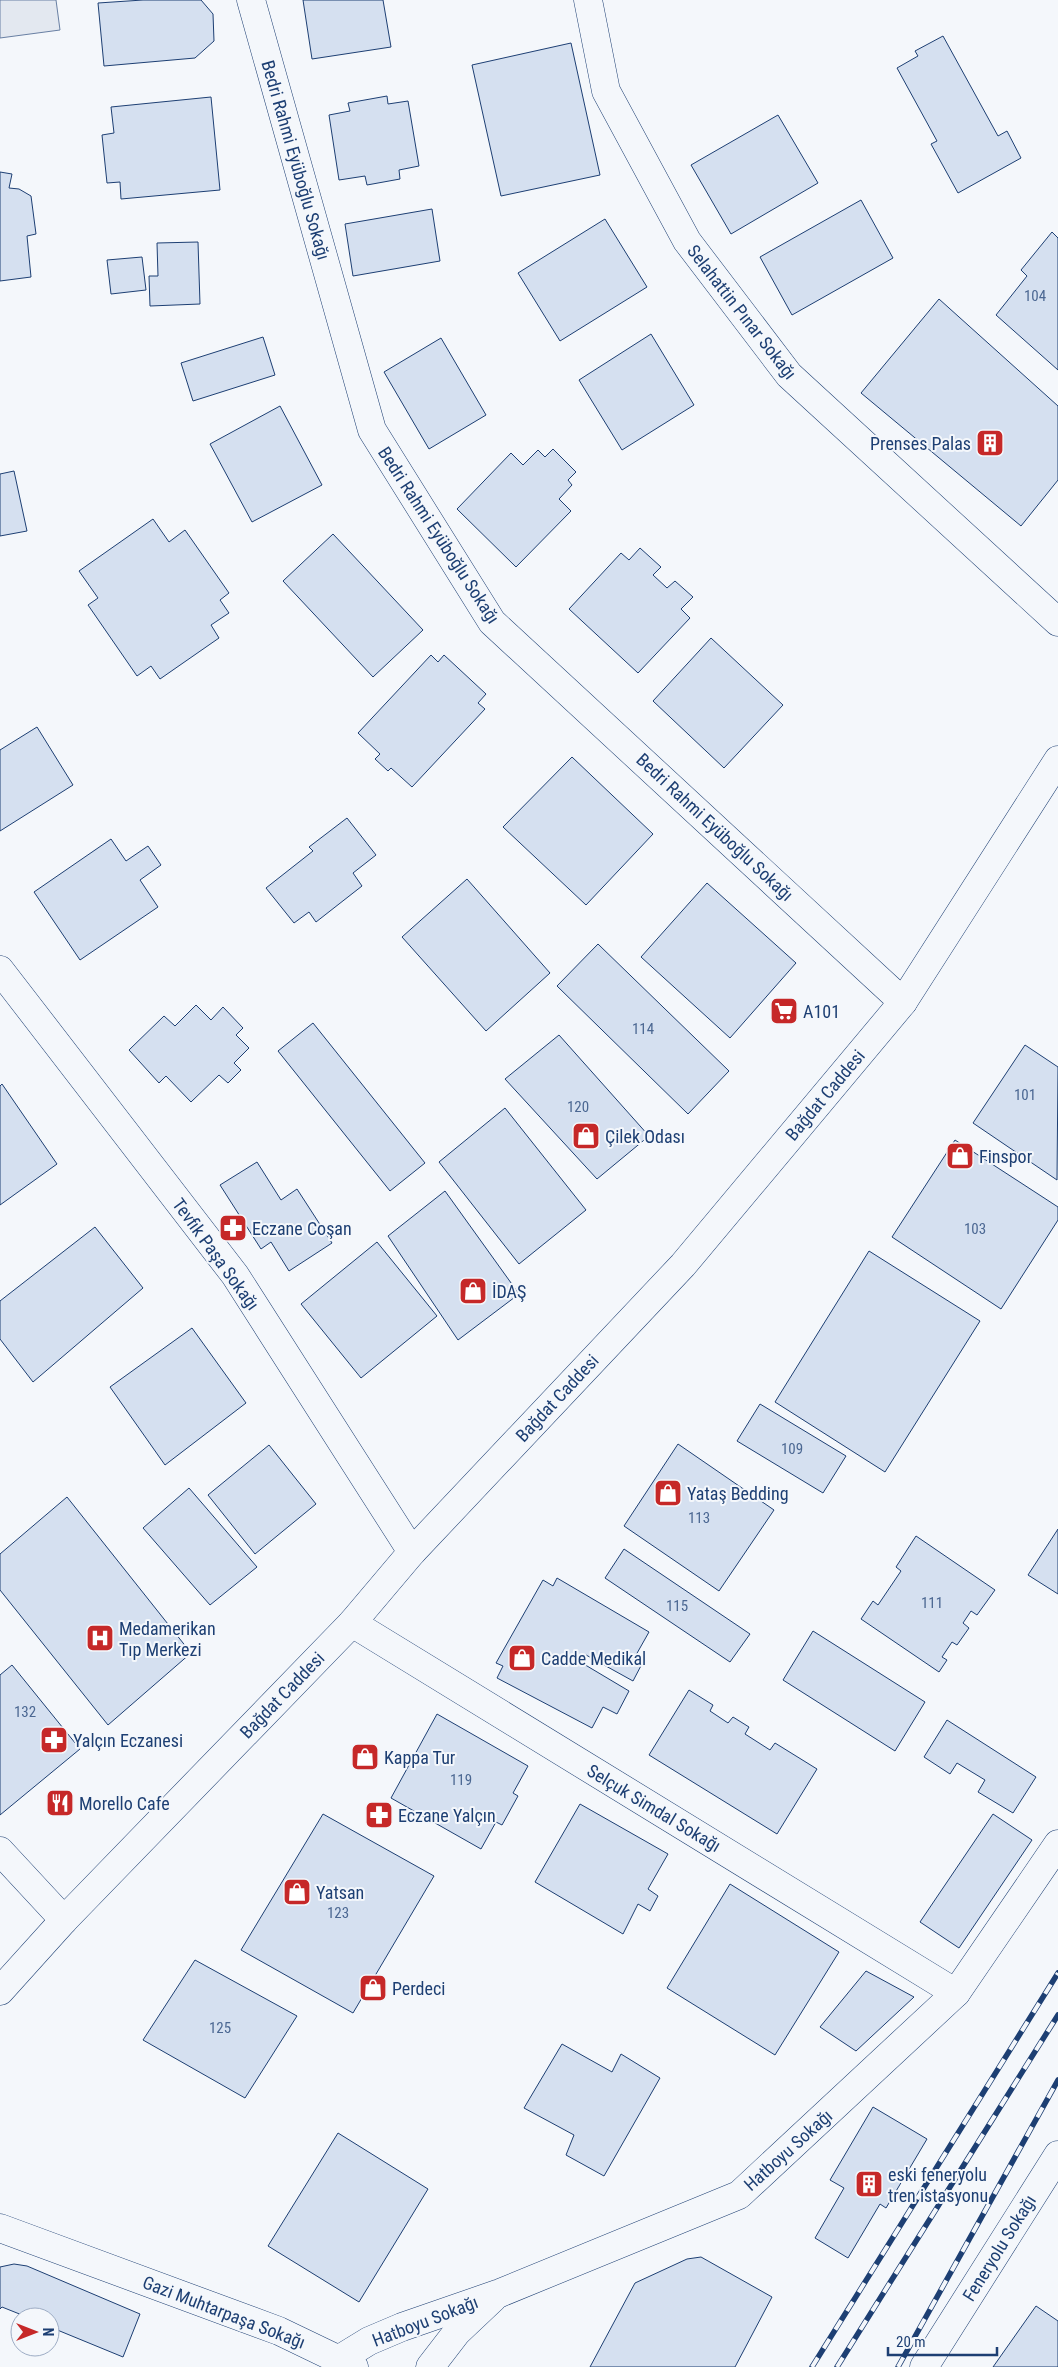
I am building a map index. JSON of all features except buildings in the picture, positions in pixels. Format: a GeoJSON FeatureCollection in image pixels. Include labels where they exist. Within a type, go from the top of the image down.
{"type":"FeatureCollection","features":[{"type":"Feature","properties":{"kind":"street","name":"Bedri Rahmi Eyüboğlu Sokağı"},"geometry":{"type":"LineString","coordinates":[[251,0],[372,430],[492,622],[903,1002]]}},
{"type":"Feature","properties":{"kind":"street","name":"Selahattin Pınar Sokağı"},"geometry":{"type":"LineString","coordinates":[[588,0],[606,91],[687,241],[789,375],[1058,622]]}},
{"type":"Feature","properties":{"kind":"street","name":"Bağdat Caddesi"},"geometry":{"type":"LineString","coordinates":[[0,1991],[64,1920],[352,1623],[412,1552],[683,1265],[903,1002],[1058,760]]}},
{"type":"Feature","properties":{"kind":"street","name":"Tevfik Paşa Sokağı"},"geometry":{"type":"LineString","coordinates":[[0,970],[235,1275],[412,1552]]}},
{"type":"Feature","properties":{"kind":"street","name":"Selçuk Simdal Sokağı"},"geometry":{"type":"LineString","coordinates":[[352,1623],[956,1993]]}},
{"type":"Feature","properties":{"kind":"street","name":"Hatboyu Sokağı"},"geometry":{"type":"LineString","coordinates":[[346,2363],[369,2341],[402,2327],[500,2293],[738,2195],[956,1993],[1058,1844]]}},
{"type":"Feature","properties":{"kind":"street"},"geometry":{"type":"LineString","coordinates":[[0,1851],[64,1920]]}},
{"type":"Feature","properties":{"kind":"street","name":"Feneryolu Sokağı"},"geometry":{"type":"LineString","coordinates":[[924,2367],[1058,2155]]}},
{"type":"Feature","properties":{"kind":"street","name":"Gazi Muhtarpaşa Sokağı"},"geometry":{"type":"LineString","coordinates":[[0,2228],[279,2331],[346,2363]]}},
{"type":"Feature","properties":{"kind":"street","name":"Gazi Muhtarpaşa Sokağı"},"geometry":{"type":"LineString","coordinates":[[0,2246],[284,2350],[346,2363]]}},
{"type":"Feature","properties":{"kind":"street"},"geometry":{"type":"LineString","coordinates":[[430,2367],[457,2332],[500,2293]]}},
{"type":"Feature","properties":{"kind":"shaded area"},"geometry":{"type":"Polygon","coordinates":[[[0,0],[56,0],[60,30],[0,38],[0,0]]]}},
{"type":"Feature","properties":{"kind":"railway"},"geometry":{"type":"LineString","coordinates":[[812,2367],[1058,1973]]}},
{"type":"Feature","properties":{"kind":"railway"},"geometry":{"type":"LineString","coordinates":[[837,2367],[1058,2015]]}},
{"type":"Feature","properties":{"kind":"railway"},"geometry":{"type":"LineString","coordinates":[[898,2367],[1058,2080]]}},
{"type":"Feature","properties":{"kind":"place","name":"Prenses Palas"},"geometry":{"type":"Point","coordinates":[990,443]}},
{"type":"Feature","properties":{"kind":"place","name":"A101"},"geometry":{"type":"Point","coordinates":[784,1011]}},
{"type":"Feature","properties":{"kind":"place","name":"Çilek Odası"},"geometry":{"type":"Point","coordinates":[586,1136]}},
{"type":"Feature","properties":{"kind":"place","name":"Finspor"},"geometry":{"type":"Point","coordinates":[960,1156]}},
{"type":"Feature","properties":{"kind":"place","name":"Eczane Coşan"},"geometry":{"type":"Point","coordinates":[233,1228]}},
{"type":"Feature","properties":{"kind":"place","name":"İDAŞ"},"geometry":{"type":"Point","coordinates":[473,1291]}},
{"type":"Feature","properties":{"kind":"place","name":"Yataş Bedding"},"geometry":{"type":"Point","coordinates":[668,1493]}},
{"type":"Feature","properties":{"kind":"place","name":"Medamerikan Tıp Merkezi"},"geometry":{"type":"Point","coordinates":[100,1638]}},
{"type":"Feature","properties":{"kind":"place","name":"Cadde Medikal"},"geometry":{"type":"Point","coordinates":[522,1658]}},
{"type":"Feature","properties":{"kind":"place","name":"Yalçın Eczanesi"},"geometry":{"type":"Point","coordinates":[54,1740]}},
{"type":"Feature","properties":{"kind":"place","name":"Kappa Tur"},"geometry":{"type":"Point","coordinates":[365,1757]}},
{"type":"Feature","properties":{"kind":"place","name":"Morello Cafe"},"geometry":{"type":"Point","coordinates":[60,1803]}},
{"type":"Feature","properties":{"kind":"place","name":"Eczane Yalçın"},"geometry":{"type":"Point","coordinates":[379,1815]}},
{"type":"Feature","properties":{"kind":"place","name":"Yatsan"},"geometry":{"type":"Point","coordinates":[297,1892]}},
{"type":"Feature","properties":{"kind":"place","name":"Perdeci"},"geometry":{"type":"Point","coordinates":[373,1988]}},
{"type":"Feature","properties":{"kind":"place","name":"eski feneryolu tren istasyonu"},"geometry":{"type":"Point","coordinates":[869,2184]}}]}
